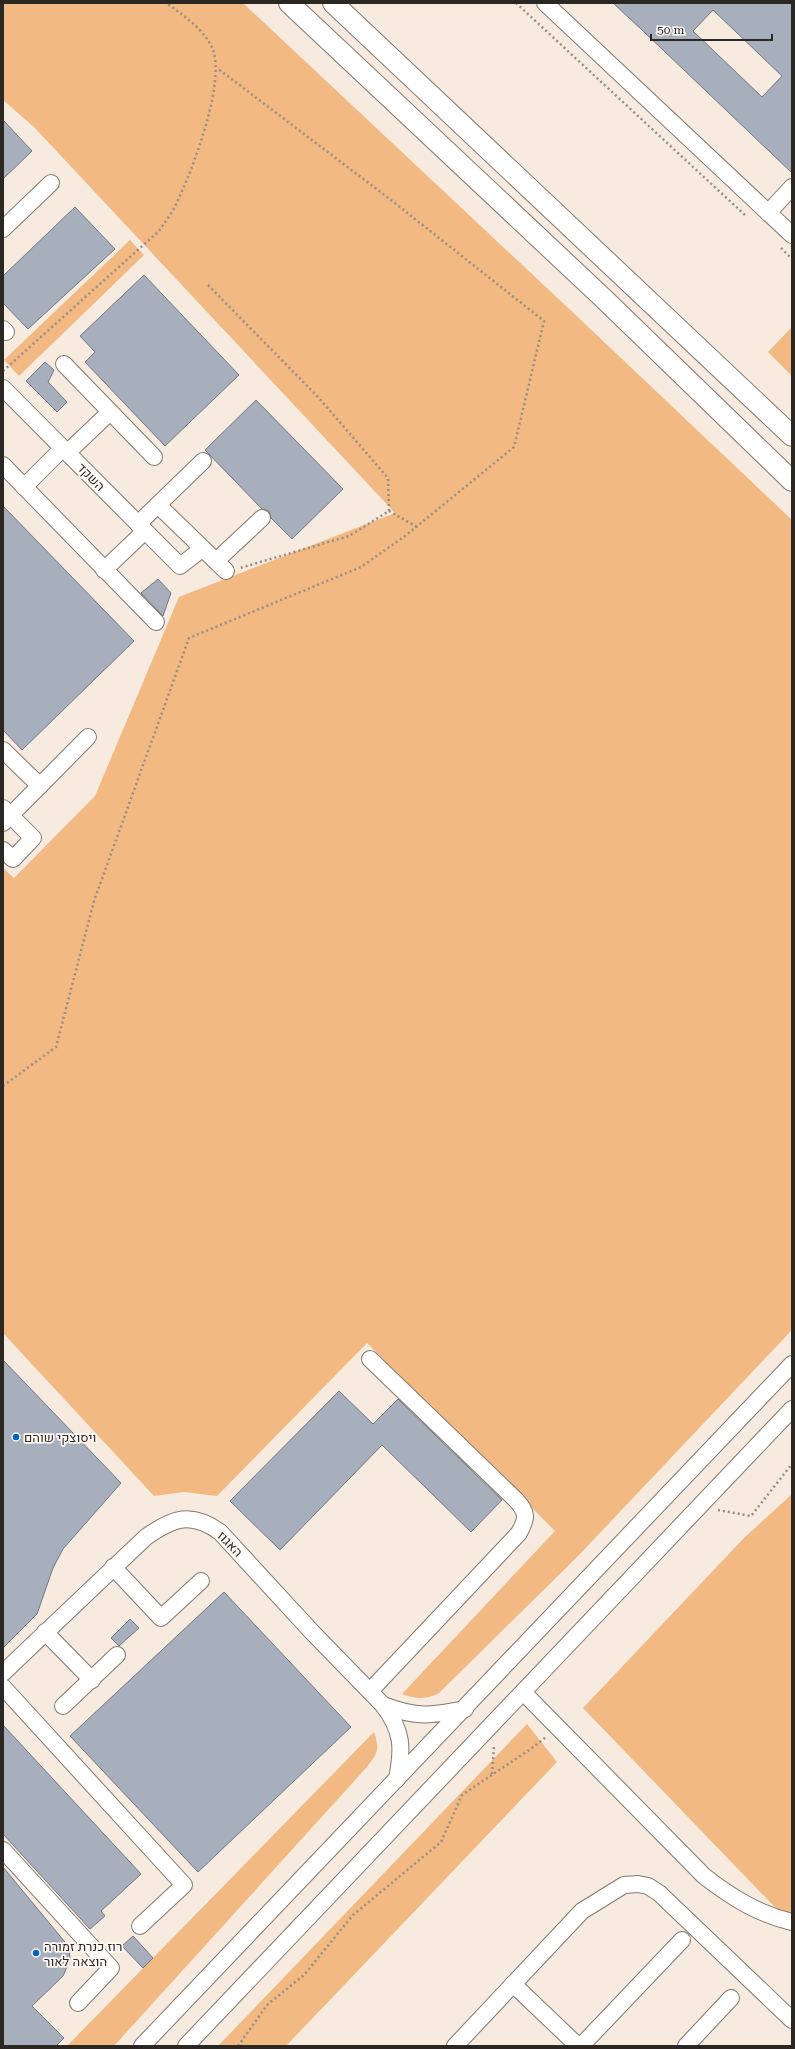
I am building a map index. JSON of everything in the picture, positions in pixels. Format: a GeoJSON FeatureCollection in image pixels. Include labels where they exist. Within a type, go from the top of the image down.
{"type":"FeatureCollection","features":[{"type":"Feature","properties":{"kind":"main road"},"geometry":{"type":"LineString","coordinates":[[289,3],[602,297],[792,481]]}},
{"type":"Feature","properties":{"kind":"main road"},"geometry":{"type":"LineString","coordinates":[[333,3],[792,436]]}},
{"type":"Feature","properties":{"kind":"street"},"geometry":{"type":"LineString","coordinates":[[546,3],[792,235]]}},
{"type":"Feature","properties":{"kind":"street"},"geometry":{"type":"LineString","coordinates":[[3,229],[51,183]]}},
{"type":"Feature","properties":{"kind":"street"},"geometry":{"type":"LineString","coordinates":[[768,213],[792,187]]}},
{"type":"Feature","properties":{"kind":"street"},"geometry":{"type":"LineString","coordinates":[[64,364],[154,457]]}},
{"type":"Feature","properties":{"kind":"street","name":"השקד"},"geometry":{"type":"LineString","coordinates":[[3,388],[180,566],[202,548]]}},
{"type":"Feature","properties":{"kind":"street"},"geometry":{"type":"LineString","coordinates":[[24,487],[110,412]]}},
{"type":"Feature","properties":{"kind":"street"},"geometry":{"type":"LineString","coordinates":[[104,570],[158,505],[203,461]]}},
{"type":"Feature","properties":{"kind":"street"},"geometry":{"type":"LineString","coordinates":[[3,466],[156,622]]}},
{"type":"Feature","properties":{"kind":"street"},"geometry":{"type":"LineString","coordinates":[[158,505],[221,566],[262,518]]}},
{"type":"Feature","properties":{"kind":"street"},"geometry":{"type":"LineString","coordinates":[[3,850],[13,859],[34,838],[6,816],[40,786],[88,737]]}},
{"type":"Feature","properties":{"kind":"street"},"geometry":{"type":"LineString","coordinates":[[3,750],[40,786]]}},
{"type":"Feature","properties":{"kind":"street"},"geometry":{"type":"LineString","coordinates":[[370,1359],[516,1500],[524,1509],[525,1521],[518,1533],[370,1691]]}},
{"type":"Feature","properties":{"kind":"street"},"geometry":{"type":"LineString","coordinates":[[142,2046],[465,1709],[567,1599],[792,1364]]}},
{"type":"Feature","properties":{"kind":"street"},"geometry":{"type":"LineString","coordinates":[[186,2046],[792,1408]]}},
{"type":"Feature","properties":{"kind":"street","name":"האגוז"},"geometry":{"type":"LineString","coordinates":[[3,1673],[146,1537],[161,1526],[176,1519],[191,1520],[209,1525],[220,1532],[383,1705],[396,1724],[402,1747],[397,1779]]}},
{"type":"Feature","properties":{"kind":"street"},"geometry":{"type":"LineString","coordinates":[[113,1568],[161,1618],[201,1581]]}},
{"type":"Feature","properties":{"kind":"street"},"geometry":{"type":"LineString","coordinates":[[45,1632],[92,1680]]}},
{"type":"Feature","properties":{"kind":"street"},"geometry":{"type":"LineString","coordinates":[[63,1706],[92,1680],[117,1654]]}},
{"type":"Feature","properties":{"kind":"street"},"geometry":{"type":"LineString","coordinates":[[3,1687],[184,1885],[140,1926]]}},
{"type":"Feature","properties":{"kind":"street"},"geometry":{"type":"LineString","coordinates":[[523,1692],[704,1876],[728,1894],[752,1908],[772,1917],[792,1922]]}},
{"type":"Feature","properties":{"kind":"street"},"geometry":{"type":"LineString","coordinates":[[383,1705],[411,1715],[425,1716],[465,1709]]}},
{"type":"Feature","properties":{"kind":"street"},"geometry":{"type":"LineString","coordinates":[[3,1850],[111,1968],[78,2003]]}},
{"type":"Feature","properties":{"kind":"street"},"geometry":{"type":"LineString","coordinates":[[455,2046],[582,1910],[624,1885],[638,1884],[648,1886],[659,1893],[792,2020]]}},
{"type":"Feature","properties":{"kind":"street"},"geometry":{"type":"LineString","coordinates":[[581,2046],[682,1940]]}},
{"type":"Feature","properties":{"kind":"street"},"geometry":{"type":"LineString","coordinates":[[513,1984],[578,2046]]}},
{"type":"Feature","properties":{"kind":"street"},"geometry":{"type":"LineString","coordinates":[[686,2046],[731,1998]]}},
{"type":"Feature","properties":{"kind":"path"},"geometry":{"type":"LineString","coordinates":[[3,371],[159,231],[177,204],[190,172],[214,92],[217,68],[213,48],[191,22],[166,3]]}},
{"type":"Feature","properties":{"kind":"path"},"geometry":{"type":"LineString","coordinates":[[516,3],[752,221]]}},
{"type":"Feature","properties":{"kind":"path"},"geometry":{"type":"LineString","coordinates":[[3,1086],[56,1047],[94,901],[189,638],[361,567],[417,527],[514,447],[544,321],[391,200],[217,68]]}},
{"type":"Feature","properties":{"kind":"path"},"geometry":{"type":"LineString","coordinates":[[775,243],[792,259]]}},
{"type":"Feature","properties":{"kind":"path"},"geometry":{"type":"LineString","coordinates":[[208,285],[318,397],[388,478],[389,511]]}},
{"type":"Feature","properties":{"kind":"path"},"geometry":{"type":"LineString","coordinates":[[389,511],[417,527]]}},
{"type":"Feature","properties":{"kind":"path"},"geometry":{"type":"LineString","coordinates":[[221,566],[349,536],[389,511]]}},
{"type":"Feature","properties":{"kind":"path"},"geometry":{"type":"LineString","coordinates":[[699,1507],[751,1516],[792,1464]]}},
{"type":"Feature","properties":{"kind":"path"},"geometry":{"type":"LineString","coordinates":[[238,2046],[267,2005],[304,1975],[353,1915],[441,1842],[462,1795],[532,1748],[558,1726]]}},
{"type":"Feature","properties":{"kind":"shaded area"},"geometry":{"type":"Polygon","coordinates":[[[3,3],[243,3],[792,520],[792,1330],[579,1555],[439,1693],[430,1697],[416,1698],[402,1694],[555,1531],[367,1343],[217,1496],[184,1492],[154,1496],[3,1333],[3,868],[14,878],[95,796],[179,597],[395,513],[34,127],[3,100],[3,3]]]}},
{"type":"Feature","properties":{"kind":"shaded area"},"geometry":{"type":"Polygon","coordinates":[[[130,240],[144,255],[19,376],[4,360],[130,240]]]}},
{"type":"Feature","properties":{"kind":"shaded area"},"geometry":{"type":"Polygon","coordinates":[[[792,327],[792,376],[768,352],[792,327]]]}},
{"type":"Feature","properties":{"kind":"shaded area"},"geometry":{"type":"Polygon","coordinates":[[[792,1494],[792,1925],[583,1708],[743,1539],[792,1494]]]}},
{"type":"Feature","properties":{"kind":"shaded area"},"geometry":{"type":"Polygon","coordinates":[[[527,1724],[557,1762],[286,2046],[218,2046],[527,1724]]]}},
{"type":"Feature","properties":{"kind":"shaded area"},"geometry":{"type":"Polygon","coordinates":[[[374,1732],[377,1743],[377,1751],[367,1767],[114,2046],[67,2046],[374,1732]]]}},
{"type":"Feature","properties":{"kind":"building"},"geometry":{"type":"Polygon","coordinates":[[[613,3],[792,3],[792,173],[613,3]],[[713,10],[693,31],[762,97],[782,76],[713,10]]]}},
{"type":"Feature","properties":{"kind":"building"},"geometry":{"type":"Polygon","coordinates":[[[3,120],[32,151],[3,179],[3,120]]]}},
{"type":"Feature","properties":{"kind":"building"},"geometry":{"type":"Polygon","coordinates":[[[75,207],[115,249],[28,329],[3,303],[3,276],[75,207]]]}},
{"type":"Feature","properties":{"kind":"building"},"geometry":{"type":"Polygon","coordinates":[[[144,275],[239,375],[165,446],[85,362],[95,352],[80,336],[144,275]]]}},
{"type":"Feature","properties":{"kind":"building"},"geometry":{"type":"Polygon","coordinates":[[[45,362],[54,370],[48,382],[67,402],[57,412],[26,381],[45,362]]]}},
{"type":"Feature","properties":{"kind":"building"},"geometry":{"type":"Polygon","coordinates":[[[256,400],[343,489],[292,539],[271,518],[269,511],[262,509],[205,450],[256,400]]]}},
{"type":"Feature","properties":{"kind":"building"},"geometry":{"type":"Polygon","coordinates":[[[3,506],[134,641],[22,750],[3,730],[3,506]]]}},
{"type":"Feature","properties":{"kind":"building"},"geometry":{"type":"Polygon","coordinates":[[[158,579],[171,593],[163,616],[141,593],[158,579]]]}},
{"type":"Feature","properties":{"kind":"building"},"geometry":{"type":"Polygon","coordinates":[[[3,1360],[121,1483],[63,1549],[53,1568],[37,1614],[3,1648],[3,1360]]]}},
{"type":"Feature","properties":{"kind":"building"},"geometry":{"type":"Polygon","coordinates":[[[339,1391],[373,1424],[398,1399],[502,1500],[471,1532],[382,1445],[280,1550],[230,1501],[339,1391]]]}},
{"type":"Feature","properties":{"kind":"building"},"geometry":{"type":"Polygon","coordinates":[[[224,1592],[351,1727],[198,1872],[70,1736],[224,1592]]]}},
{"type":"Feature","properties":{"kind":"building"},"geometry":{"type":"Polygon","coordinates":[[[130,1619],[139,1628],[119,1646],[111,1638],[130,1619]]]}},
{"type":"Feature","properties":{"kind":"building"},"geometry":{"type":"Polygon","coordinates":[[[3,1725],[141,1874],[101,1911],[105,1916],[90,1929],[3,1834],[3,1725]]]}},
{"type":"Feature","properties":{"kind":"building","name":"רוז כנרת זמורה הוצאה לאור"},"geometry":{"type":"Polygon","coordinates":[[[3,1867],[69,1947],[70,1960],[63,1976],[32,2006],[64,2038],[56,2046],[3,2046],[3,1867]]]}},
{"type":"Feature","properties":{"kind":"building"},"geometry":{"type":"Polygon","coordinates":[[[133,1936],[153,1958],[143,1968],[122,1946],[133,1936]]]}},
{"type":"Feature","properties":{"kind":"place","name":"ויסוצקי שוהם"},"geometry":{"type":"Point","coordinates":[16,1437]}},
{"type":"Feature","properties":{"kind":"place","name":"רוז כנרת זמורה הוצאה לאור"},"geometry":{"type":"Point","coordinates":[36,1953]}}]}
